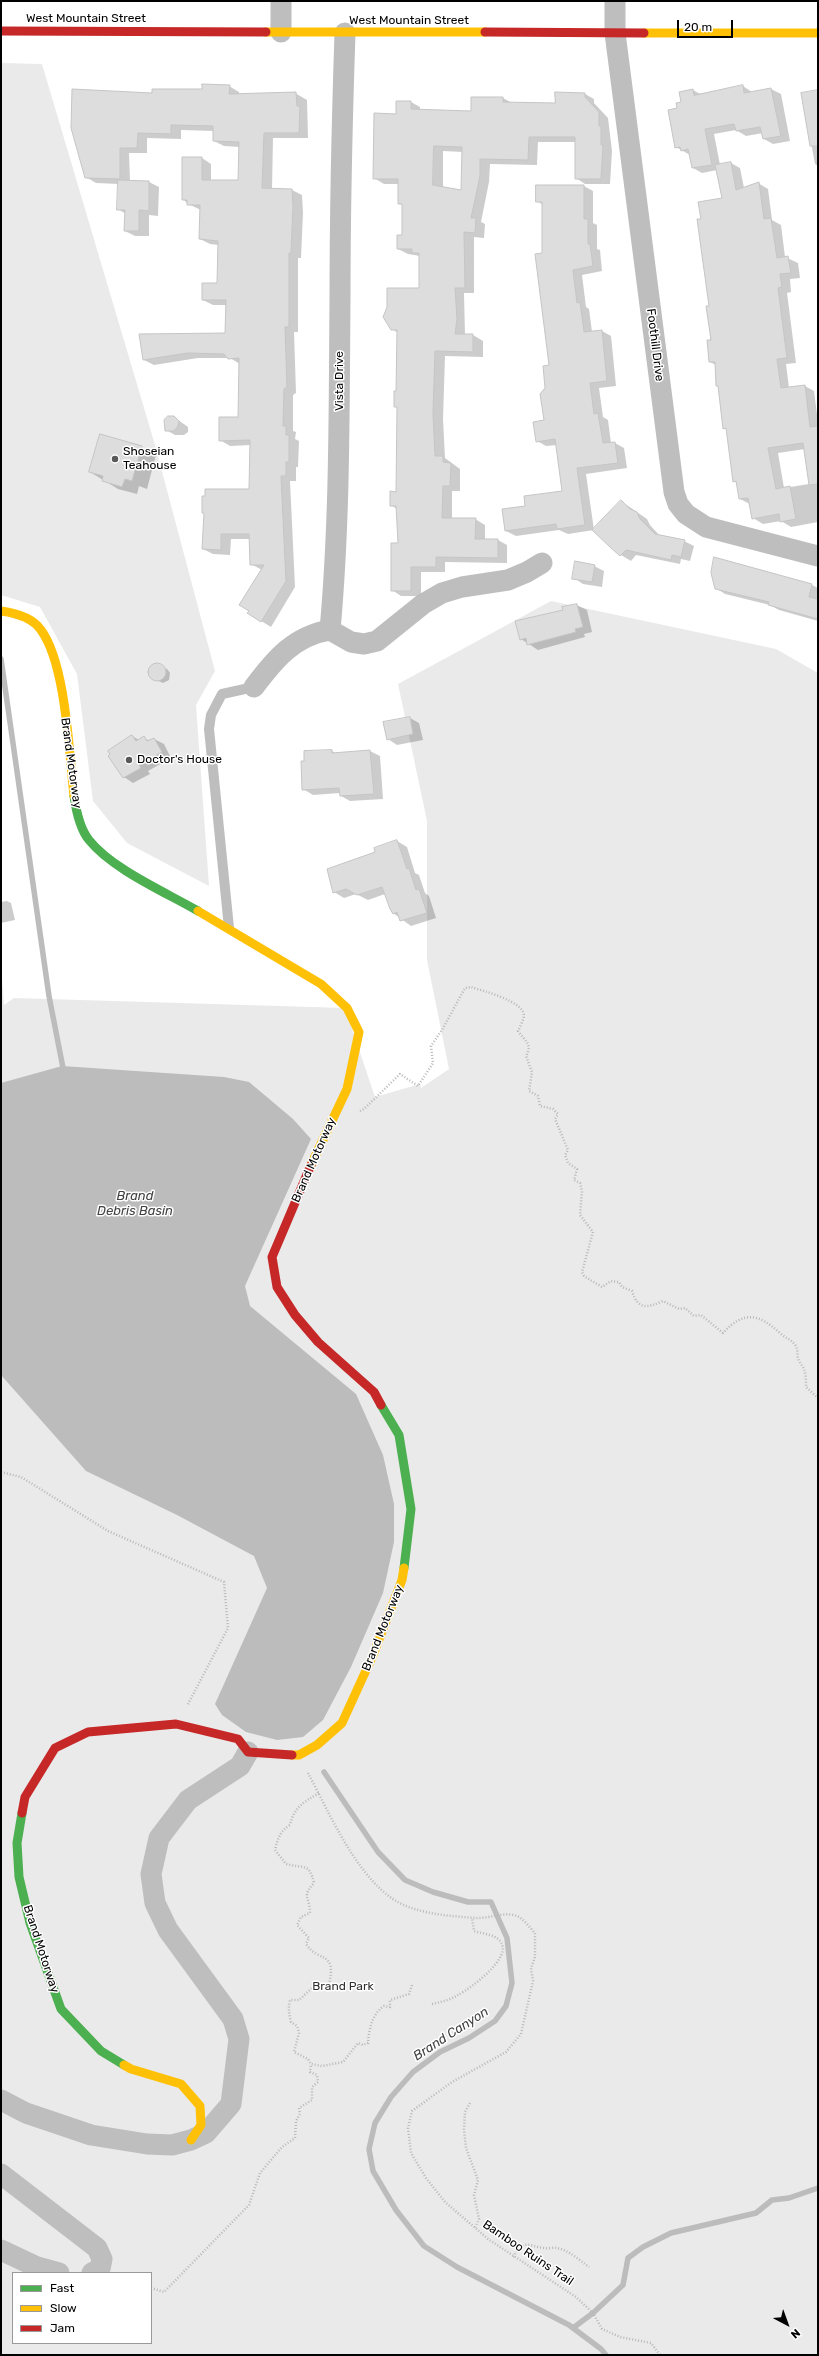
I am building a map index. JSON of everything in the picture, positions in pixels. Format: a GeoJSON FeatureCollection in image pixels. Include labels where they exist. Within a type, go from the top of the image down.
{"type":"FeatureCollection","features":[{"type":"Feature","properties":{"kind":"street"},"geometry":{"type":"LineString","coordinates":[[281,1],[281,32]]}},
{"type":"Feature","properties":{"kind":"street","name":"Foothill Drive"},"geometry":{"type":"LineString","coordinates":[[615,1],[615,33],[674,492],[678,504],[686,514],[706,527],[818,556]]}},
{"type":"Feature","properties":{"kind":"street","name":"West Mountain Street"},"geometry":{"type":"LineString","coordinates":[[1,31],[818,33]]}},
{"type":"Feature","properties":{"kind":"street","name":"Vista Drive"},"geometry":{"type":"LineString","coordinates":[[330,630],[336,560],[340,448],[340,300],[345,33]]}},
{"type":"Feature","properties":{"kind":"street"},"geometry":{"type":"LineString","coordinates":[[254,687],[271,664],[288,647],[315,632],[330,630],[351,642],[364,644],[377,641],[423,604],[442,593],[462,587],[508,580],[527,572],[542,563]]}},
{"type":"Feature","properties":{"kind":"street","name":"Brand Motorway"},"geometry":{"type":"LineString","coordinates":[[1,611],[21,614],[41,629],[58,666],[76,810],[88,840],[112,862],[229,928],[321,984],[347,1008],[359,1032],[347,1089],[304,1179],[272,1257],[277,1287],[295,1315],[318,1342],[374,1392],[399,1435],[411,1509],[402,1580],[373,1655],[342,1723],[317,1745],[299,1755]]}},
{"type":"Feature","properties":{"kind":"street","name":"Brand Motorway"},"geometry":{"type":"LineString","coordinates":[[191,2140],[200,2125],[200,2106],[181,2084],[131,2069],[101,2051],[61,2009],[30,1923],[19,1877],[17,1843],[25,1797],[55,1748],[88,1732],[176,1724],[238,1739],[248,1752]]}},
{"type":"Feature","properties":{"kind":"street"},"geometry":{"type":"LineString","coordinates":[[1,2100],[26,2113],[90,2135],[147,2144],[172,2145],[191,2140],[206,2133],[231,2104],[239,2040],[233,2019],[168,1930],[155,1903],[151,1874],[159,1838],[188,1800],[240,1766],[248,1752],[299,1755]]}},
{"type":"Feature","properties":{"kind":"street"},"geometry":{"type":"LineString","coordinates":[[1,2174],[97,2248],[102,2259],[100,2269],[94,2272]]}},
{"type":"Feature","properties":{"kind":"street"},"geometry":{"type":"LineString","coordinates":[[1,2250],[37,2267],[55,2272]]}},
{"type":"Feature","properties":{"kind":"lane"},"geometry":{"type":"LineString","coordinates":[[229,928],[209,729],[211,715],[222,694],[254,687]]}},
{"type":"Feature","properties":{"kind":"path"},"geometry":{"type":"LineString","coordinates":[[338,1108],[351,1114],[364,1109],[400,1074],[418,1086],[433,1062],[431,1046],[442,1030],[465,988],[471,987],[513,1001],[522,1010],[524,1016],[518,1031],[529,1043],[529,1050],[526,1056],[532,1072],[528,1091],[538,1096],[540,1106],[553,1109],[558,1114],[556,1119],[568,1150],[565,1155],[568,1163],[577,1169],[574,1174],[574,1180],[580,1183],[582,1191],[580,1215],[593,1232],[582,1272],[584,1276],[602,1287],[611,1281],[619,1282],[622,1287],[632,1291],[634,1299],[640,1305],[650,1307],[663,1301],[679,1309],[685,1308],[694,1316],[700,1315],[723,1333],[731,1324],[742,1319],[757,1317],[768,1321],[781,1335],[790,1338],[797,1348],[798,1358],[805,1371],[806,1387],[818,1398]]}},
{"type":"Feature","properties":{"kind":"path"},"geometry":{"type":"LineString","coordinates":[[1,1472],[21,1477],[108,1531],[224,1582],[228,1628],[208,1668],[176,1724]]}},
{"type":"Feature","properties":{"kind":"path","name":"Bamboo Ruins Trail"},"geometry":{"type":"LineString","coordinates":[[299,1755],[347,1847],[378,1887],[405,1906],[442,1916],[482,1919],[505,1914],[518,1916],[535,1933],[535,1958],[531,1968],[533,1981],[521,2034],[506,2052],[452,2082],[412,2111],[408,2128],[411,2153],[426,2178],[445,2202],[475,2228],[513,2257],[576,2297],[593,2313],[602,2329],[620,2337],[651,2343],[660,2355]]}},
{"type":"Feature","properties":{"kind":"path"},"geometry":{"type":"LineString","coordinates":[[152,2288],[164,2292],[249,2206],[252,2192],[260,2173],[282,2147],[294,2138],[296,2121],[300,2114],[299,2108],[312,2100],[312,2087],[318,2082],[317,2075],[310,2072],[311,2064],[308,2059],[294,2052],[299,2033],[297,2026],[291,2022],[288,2007],[290,2000],[299,2000],[312,1988],[329,1984],[332,1970],[330,1963],[320,1954],[310,1950],[306,1944],[309,1938],[297,1925],[301,1918],[310,1913],[310,1905],[306,1898],[306,1891],[314,1883],[311,1870],[307,1866],[286,1864],[275,1850],[277,1839],[282,1830],[290,1825],[292,1814],[297,1807],[319,1793]]}},
{"type":"Feature","properties":{"kind":"path"},"geometry":{"type":"LineString","coordinates":[[432,2004],[459,1995],[490,1970],[503,1955],[504,1948],[500,1941],[494,1936],[474,1931],[472,1918]]}},
{"type":"Feature","properties":{"kind":"path"},"geometry":{"type":"LineString","coordinates":[[311,2064],[322,2066],[343,2062],[358,2043],[363,2045],[368,2043],[369,2032],[377,2010],[384,2006],[390,2008],[390,2000],[409,1994],[412,1985]]}},
{"type":"Feature","properties":{"kind":"path"},"geometry":{"type":"LineString","coordinates":[[470,2103],[465,2112],[464,2129],[466,2148],[478,2180],[474,2195],[479,2219],[475,2228]]}},
{"type":"Feature","properties":{"kind":"path"},"geometry":{"type":"LineString","coordinates":[[513,2257],[521,2246],[535,2245],[544,2248],[557,2248],[565,2250],[589,2267]]}},
{"type":"Feature","properties":{"kind":"green space"},"geometry":{"type":"Polygon","coordinates":[[[1,63],[42,64],[155,445],[215,671],[196,705],[209,886],[127,843],[93,801],[77,674],[40,607],[1,595],[1,63]]]}},
{"type":"Feature","properties":{"kind":"green space","name":"Brand Park"},"geometry":{"type":"Polygon","coordinates":[[[551,601],[776,649],[818,673],[818,2355],[1,2355],[1,966],[4,1005],[14,998],[345,1008],[375,1097],[420,1084],[421,1088],[449,1069],[427,960],[427,821],[398,684],[551,601]]]}},
{"type":"Feature","properties":{"kind":"water","name":"Brand Debris Basin"},"geometry":{"type":"Polygon","coordinates":[[[62,1066],[224,1077],[249,1082],[293,1119],[311,1139],[245,1286],[250,1306],[356,1394],[383,1455],[394,1504],[394,1542],[383,1593],[351,1667],[323,1720],[303,1737],[277,1740],[246,1732],[222,1715],[215,1704],[267,1588],[254,1556],[177,1515],[86,1471],[1,1375],[1,1083],[62,1066]]]}},
{"type":"Feature","properties":{"kind":"building"},"geometry":{"type":"Polygon","coordinates":[[[202,84],[230,85],[229,94],[296,92],[297,106],[300,106],[299,133],[264,133],[262,188],[292,189],[293,207],[291,253],[289,253],[289,327],[285,327],[287,387],[284,389],[283,426],[286,426],[286,435],[289,435],[289,462],[286,462],[286,476],[281,476],[286,581],[261,622],[247,613],[249,611],[239,605],[264,565],[250,565],[249,534],[221,534],[221,550],[202,549],[204,513],[202,513],[202,496],[205,496],[205,489],[249,489],[250,440],[219,441],[219,417],[238,417],[239,358],[228,359],[224,354],[188,353],[143,360],[139,334],[225,333],[226,300],[202,300],[202,283],[217,283],[218,241],[199,239],[200,205],[187,205],[187,200],[182,200],[182,157],[202,157],[202,180],[238,180],[239,142],[213,141],[213,126],[171,125],[171,134],[138,133],[137,148],[120,148],[120,179],[85,178],[71,128],[72,89],[152,93],[152,89],[202,89],[202,84]]]}},
{"type":"Feature","properties":{"kind":"building"},"geometry":{"type":"Polygon","coordinates":[[[743,85],[744,93],[771,88],[781,136],[763,139],[760,127],[736,131],[734,124],[705,129],[712,165],[692,168],[688,149],[681,151],[680,147],[675,148],[668,110],[677,108],[676,103],[681,102],[679,92],[693,89],[694,95],[743,85]]]}},
{"type":"Feature","properties":{"kind":"building"},"geometry":{"type":"Polygon","coordinates":[[[818,90],[818,146],[810,146],[801,93],[818,90]]]}},
{"type":"Feature","properties":{"kind":"building"},"geometry":{"type":"Polygon","coordinates":[[[555,92],[585,93],[585,97],[599,112],[601,145],[603,145],[601,179],[575,179],[575,137],[529,137],[528,160],[480,159],[480,176],[471,218],[476,218],[475,233],[464,232],[465,288],[455,288],[457,319],[455,334],[473,334],[473,352],[435,351],[433,413],[435,456],[443,456],[443,462],[451,463],[450,486],[443,486],[442,518],[476,518],[475,539],[498,539],[498,558],[436,557],[436,567],[411,567],[411,591],[391,591],[391,543],[398,543],[396,506],[390,506],[390,491],[396,492],[397,407],[394,407],[394,391],[396,391],[397,330],[391,330],[383,317],[387,307],[387,288],[419,288],[419,253],[412,253],[412,249],[397,249],[397,235],[402,235],[402,204],[398,204],[398,179],[373,179],[374,113],[396,114],[396,101],[411,101],[411,109],[471,111],[471,97],[503,97],[503,102],[555,103],[555,92]],[[434,146],[433,185],[461,190],[462,147],[434,146]]]}},
{"type":"Feature","properties":{"kind":"building"},"geometry":{"type":"Polygon","coordinates":[[[731,162],[736,190],[759,182],[764,219],[771,218],[777,258],[788,256],[791,273],[780,274],[782,287],[778,288],[787,358],[777,359],[781,388],[805,385],[810,427],[818,426],[818,484],[809,485],[803,443],[768,448],[776,489],[790,486],[796,519],[780,522],[779,514],[752,519],[748,498],[739,499],[736,481],[733,482],[726,428],[723,429],[718,386],[716,386],[715,362],[709,362],[707,340],[711,340],[706,306],[709,306],[697,219],[701,219],[698,202],[722,198],[715,165],[731,162]]]}},
{"type":"Feature","properties":{"kind":"building"},"geometry":{"type":"Polygon","coordinates":[[[118,180],[149,181],[149,211],[139,210],[139,231],[124,231],[125,210],[117,210],[118,180]]]}},
{"type":"Feature","properties":{"kind":"building"},"geometry":{"type":"Polygon","coordinates":[[[536,185],[584,185],[584,219],[588,219],[588,244],[590,244],[593,266],[573,270],[577,303],[580,302],[584,332],[602,330],[607,381],[590,383],[594,414],[598,413],[603,443],[615,442],[618,463],[577,468],[585,525],[557,529],[556,524],[505,531],[502,509],[525,506],[524,496],[562,491],[555,439],[536,442],[533,422],[544,420],[540,394],[545,388],[543,366],[549,365],[535,254],[542,253],[542,202],[536,202],[536,185]]]}},
{"type":"Feature","properties":{"kind":"building"},"geometry":{"type":"Polygon","coordinates":[[[168,416],[174,416],[179,421],[178,426],[174,431],[165,431],[164,420],[168,416]]]}},
{"type":"Feature","properties":{"kind":"building","name":"Shoseian Teahouse"},"geometry":{"type":"Polygon","coordinates":[[[100,434],[142,446],[132,481],[125,479],[122,487],[102,481],[103,476],[89,472],[100,434]]]}},
{"type":"Feature","properties":{"kind":"building"},"geometry":{"type":"Polygon","coordinates":[[[621,500],[630,509],[637,512],[640,519],[655,534],[685,540],[681,557],[672,555],[671,560],[626,550],[620,556],[592,530],[621,500]]]}},
{"type":"Feature","properties":{"kind":"building"},"geometry":{"type":"Polygon","coordinates":[[[714,557],[812,584],[809,597],[818,599],[818,619],[768,605],[769,602],[715,589],[711,573],[714,557]]]}},
{"type":"Feature","properties":{"kind":"building"},"geometry":{"type":"Polygon","coordinates":[[[575,561],[595,565],[592,582],[572,579],[575,561]]]}},
{"type":"Feature","properties":{"kind":"building"},"geometry":{"type":"Polygon","coordinates":[[[577,604],[583,627],[575,629],[576,632],[527,645],[526,638],[520,640],[515,621],[563,610],[562,607],[577,604]]]}},
{"type":"Feature","properties":{"kind":"building"},"geometry":{"type":"Polygon","coordinates":[[[157,663],[163,666],[166,672],[163,678],[157,681],[151,678],[148,672],[151,666],[157,663]]]}},
{"type":"Feature","properties":{"kind":"building"},"geometry":{"type":"Polygon","coordinates":[[[410,717],[413,734],[387,740],[383,722],[410,717]]]}},
{"type":"Feature","properties":{"kind":"building","name":"Doctor's House"},"geometry":{"type":"Polygon","coordinates":[[[132,735],[136,741],[144,736],[147,741],[154,738],[162,752],[139,765],[141,768],[123,778],[108,756],[110,754],[108,751],[132,735]]]}},
{"type":"Feature","properties":{"kind":"building"},"geometry":{"type":"Polygon","coordinates":[[[332,750],[332,753],[370,750],[374,794],[340,796],[339,788],[302,790],[301,761],[304,761],[304,751],[332,750]]]}},
{"type":"Feature","properties":{"kind":"building"},"geometry":{"type":"Polygon","coordinates":[[[397,840],[407,869],[409,868],[416,890],[419,889],[427,913],[400,921],[397,912],[393,914],[390,909],[382,887],[357,895],[346,889],[333,893],[327,869],[375,852],[374,848],[397,840]]]}},
{"type":"Feature","properties":{"kind":"waterway"},"geometry":{"type":"LineString","coordinates":[[1,659],[49,996],[64,1073]]}},
{"type":"Feature","properties":{"kind":"waterway","name":"Brand Canyon"},"geometry":{"type":"LineString","coordinates":[[324,1772],[378,1852],[405,1880],[433,1892],[468,1902],[491,1902],[507,1938],[512,1983],[506,2006],[495,2021],[469,2038],[440,2052],[413,2072],[391,2097],[375,2123],[369,2149],[373,2171],[396,2210],[424,2246],[457,2267],[569,2325],[601,2349],[606,2355]]}},
{"type":"Feature","properties":{"kind":"waterway"},"geometry":{"type":"LineString","coordinates":[[573,2328],[593,2313],[623,2285],[628,2258],[643,2247],[671,2233],[756,2213],[772,2200],[789,2198],[818,2188]]}},
{"type":"Feature","properties":{"kind":"traffic: fast"},"geometry":{"type":"LineString","coordinates":[[74,796],[77,813],[83,830],[89,840],[99,851],[125,870],[198,911]]}},
{"type":"Feature","properties":{"kind":"traffic: fast"},"geometry":{"type":"LineString","coordinates":[[381,1405],[399,1435],[411,1509],[404,1568]]}},
{"type":"Feature","properties":{"kind":"traffic: fast"},"geometry":{"type":"LineString","coordinates":[[22,1813],[17,1843],[19,1877],[30,1923],[61,2009],[101,2051],[124,2065]]}},
{"type":"Feature","properties":{"kind":"traffic: slow"},"geometry":{"type":"LineString","coordinates":[[266,32],[485,32]]}},
{"type":"Feature","properties":{"kind":"traffic: slow"},"geometry":{"type":"LineString","coordinates":[[644,33],[818,33]]}},
{"type":"Feature","properties":{"kind":"traffic: slow"},"geometry":{"type":"LineString","coordinates":[[1,611],[18,614],[33,622],[41,630],[49,645],[56,664],[65,710],[74,796]]}},
{"type":"Feature","properties":{"kind":"traffic: slow"},"geometry":{"type":"LineString","coordinates":[[198,911],[321,984],[347,1008],[359,1032],[347,1089],[311,1165]]}},
{"type":"Feature","properties":{"kind":"traffic: slow"},"geometry":{"type":"LineString","coordinates":[[292,1755],[299,1755],[317,1745],[342,1723],[373,1655],[402,1580],[404,1568]]}},
{"type":"Feature","properties":{"kind":"traffic: slow"},"geometry":{"type":"LineString","coordinates":[[124,2065],[131,2069],[181,2084],[200,2106],[201,2125],[191,2140]]}},
{"type":"Feature","properties":{"kind":"traffic: jam"},"geometry":{"type":"LineString","coordinates":[[1,31],[266,32]]}},
{"type":"Feature","properties":{"kind":"traffic: jam"},"geometry":{"type":"LineString","coordinates":[[485,32],[644,33]]}},
{"type":"Feature","properties":{"kind":"traffic: jam"},"geometry":{"type":"LineString","coordinates":[[311,1165],[272,1257],[277,1287],[295,1315],[318,1342],[374,1392],[381,1405]]}},
{"type":"Feature","properties":{"kind":"traffic: jam"},"geometry":{"type":"LineString","coordinates":[[22,1813],[25,1797],[55,1748],[88,1732],[176,1724],[238,1739],[248,1752],[292,1755]]}},
{"type":"Feature","properties":{"kind":"place","name":"Shoseian Teahouse"},"geometry":{"type":"Point","coordinates":[115,459]}},
{"type":"Feature","properties":{"kind":"place","name":"Doctor's House"},"geometry":{"type":"Point","coordinates":[129,760]}}]}
